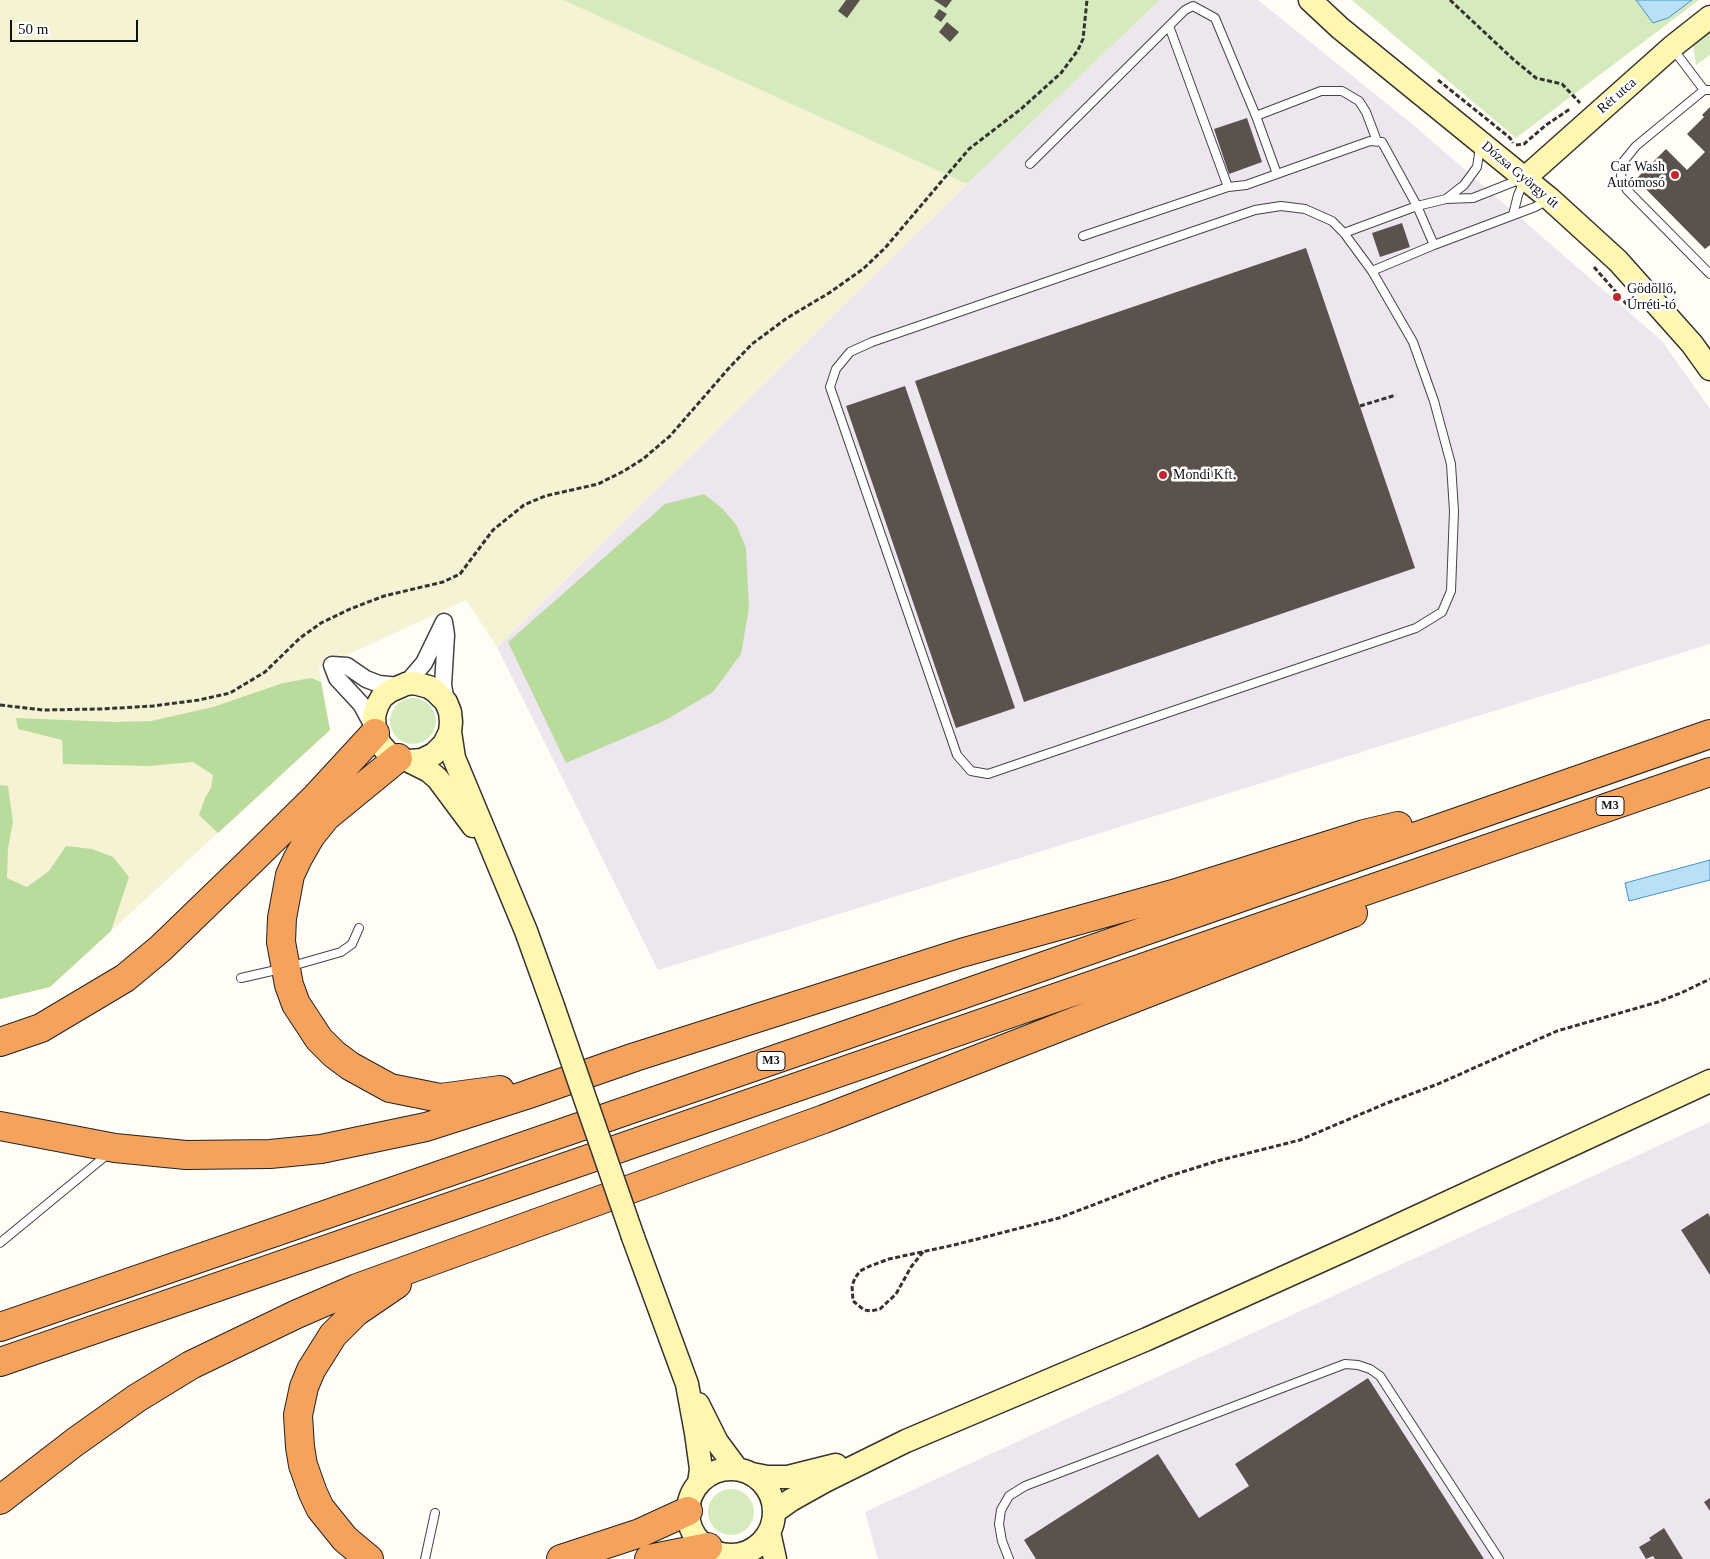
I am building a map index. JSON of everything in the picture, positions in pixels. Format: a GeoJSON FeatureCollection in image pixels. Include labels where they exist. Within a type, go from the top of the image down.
{"type":"FeatureCollection","features":[{"type":"Feature","properties":{"kind":"highway"},"geometry":{"type":"LineString","coordinates":[[0,1042],[40,1028],[125,978],[161,948],[316,797],[374,730]]}},
{"type":"Feature","properties":{"kind":"highway","name":"M3"},"geometry":{"type":"LineString","coordinates":[[0,1326],[1710,734]]}},
{"type":"Feature","properties":{"kind":"highway"},"geometry":{"type":"LineString","coordinates":[[404,760],[326,817],[310,837],[290,875],[282,918],[281,942],[285,968],[296,1004],[319,1039],[350,1066],[390,1088],[412,1094],[440,1098],[496,1091],[635,1057]]}},
{"type":"Feature","properties":{"kind":"highway","name":"M3"},"geometry":{"type":"LineString","coordinates":[[0,1362],[1510,839],[1710,772]]}},
{"type":"Feature","properties":{"kind":"highway"},"geometry":{"type":"LineString","coordinates":[[0,1126],[116,1148],[186,1155],[270,1154],[320,1149],[426,1127],[635,1057],[960,953],[1173,894],[1364,834],[1541,792]]}},
{"type":"Feature","properties":{"kind":"highway"},"geometry":{"type":"LineString","coordinates":[[0,1500],[75,1442],[137,1398],[191,1365],[297,1314],[357,1288],[824,1119],[1416,889],[1510,839]]}},
{"type":"Feature","properties":{"kind":"highway"},"geometry":{"type":"LineString","coordinates":[[370,1559],[358,1551],[340,1533],[320,1508],[313,1493],[303,1465],[300,1447],[298,1414],[300,1402],[311,1370],[333,1335],[356,1312],[429,1262]]}},
{"type":"Feature","properties":{"kind":"highway"},"geometry":{"type":"LineString","coordinates":[[561,1559],[640,1533],[688,1511]]}},
{"type":"Feature","properties":{"kind":"highway"},"geometry":{"type":"LineString","coordinates":[[649,1559],[725,1553]]}},
{"type":"Feature","properties":{"kind":"street","name":"Dózsa György út"},"geometry":{"type":"LineString","coordinates":[[1310,0],[1340,28],[1526,177],[1618,261],[1692,344],[1710,369]]}},
{"type":"Feature","properties":{"kind":"street","name":"Rét utca"},"geometry":{"type":"LineString","coordinates":[[1526,177],[1672,47],[1710,17]]}},
{"type":"Feature","properties":{"kind":"street"},"geometry":{"type":"LineString","coordinates":[[496,860],[438,779],[429,771],[388,753],[380,744],[361,704],[337,678],[332,665],[347,666],[379,684],[403,685],[424,663],[444,622],[446,635],[443,685],[450,712],[450,732],[454,758],[526,931],[633,1238],[687,1384],[717,1442],[744,1472],[759,1479],[770,1494],[775,1559]]}},
{"type":"Feature","properties":{"kind":"street"},"geometry":{"type":"LineString","coordinates":[[374,730],[374,716],[377,706],[382,697],[390,690],[414,683],[429,687],[446,702]]}},
{"type":"Feature","properties":{"kind":"street"},"geometry":{"type":"LineString","coordinates":[[404,760],[422,760],[434,754],[444,744],[450,732]]}},
{"type":"Feature","properties":{"kind":"street"},"geometry":{"type":"LineString","coordinates":[[906,1441],[819,1470],[788,1477],[767,1478],[726,1469],[716,1472],[707,1476],[700,1483],[690,1500],[688,1511],[693,1532],[725,1553],[745,1552],[752,1549],[758,1544],[772,1522],[792,1500],[825,1481],[906,1441],[1147,1339],[1358,1244],[1710,1081]]}},
{"type":"Feature","properties":{"kind":"street"},"geometry":{"type":"LineString","coordinates":[[687,1384],[701,1469],[700,1483]]}},
{"type":"Feature","properties":{"kind":"lane"},"geometry":{"type":"LineString","coordinates":[[1030,164],[1185,10],[1193,6],[1215,18],[1256,116],[1277,174]]}},
{"type":"Feature","properties":{"kind":"lane"},"geometry":{"type":"LineString","coordinates":[[1169,26],[1228,187]]}},
{"type":"Feature","properties":{"kind":"lane"},"geometry":{"type":"LineString","coordinates":[[1672,47],[1707,90],[1636,146],[1623,162],[1620,176],[1627,190],[1710,274]]}},
{"type":"Feature","properties":{"kind":"lane"},"geometry":{"type":"LineString","coordinates":[[1256,116],[1321,91],[1342,91],[1359,101],[1366,112],[1376,141]]}},
{"type":"Feature","properties":{"kind":"lane"},"geometry":{"type":"LineString","coordinates":[[1083,236],[1228,187],[1246,185],[1370,141],[1376,141],[1382,142],[1417,206],[1434,245]]}},
{"type":"Feature","properties":{"kind":"lane"},"geometry":{"type":"LineString","coordinates":[[1446,199],[1464,185],[1477,167],[1481,142]]}},
{"type":"Feature","properties":{"kind":"lane"},"geometry":{"type":"LineString","coordinates":[[1344,233],[1417,206],[1446,199],[1473,198],[1526,177]]}},
{"type":"Feature","properties":{"kind":"lane"},"geometry":{"type":"LineString","coordinates":[[1513,215],[1518,195],[1526,177]]}},
{"type":"Feature","properties":{"kind":"lane"},"geometry":{"type":"LineString","coordinates":[[1372,271],[1434,245],[1535,207],[1550,199]]}},
{"type":"Feature","properties":{"kind":"lane"},"geometry":{"type":"LineString","coordinates":[[1281,206],[1305,209],[1332,221],[1344,233],[1372,271],[1413,342],[1434,401],[1451,464],[1454,511],[1451,590],[1442,612],[1416,628],[998,771],[988,774],[971,771],[957,755],[830,387],[836,369],[850,352],[872,342],[1255,210],[1281,206]]}},
{"type":"Feature","properties":{"kind":"lane"},"geometry":{"type":"LineString","coordinates":[[241,978],[341,952],[352,944],[359,928]]}},
{"type":"Feature","properties":{"kind":"lane"},"geometry":{"type":"LineString","coordinates":[[0,1244],[116,1148]]}},
{"type":"Feature","properties":{"kind":"lane"},"geometry":{"type":"LineString","coordinates":[[1008,1559],[999,1524],[1001,1510],[1009,1496],[1017,1491],[1345,1364],[1358,1365],[1370,1369],[1380,1376],[1499,1559]]}},
{"type":"Feature","properties":{"kind":"lane"},"geometry":{"type":"LineString","coordinates":[[425,1559],[435,1513]]}},
{"type":"Feature","properties":{"kind":"path"},"geometry":{"type":"LineString","coordinates":[[0,705],[18,708],[72,710],[131,708],[199,700],[230,693],[265,672],[300,638],[320,624],[384,596],[443,582],[460,574],[493,530],[524,506],[545,496],[598,484],[643,459],[670,436],[752,344],[787,318],[829,293],[863,269],[891,241],[969,149],[1021,109],[1061,73],[1084,39],[1087,0]]}},
{"type":"Feature","properties":{"kind":"path"},"geometry":{"type":"LineString","coordinates":[[1450,0],[1536,78],[1562,84],[1580,103]]}},
{"type":"Feature","properties":{"kind":"path"},"geometry":{"type":"LineString","coordinates":[[1360,406],[1396,395]]}},
{"type":"Feature","properties":{"kind":"path"},"geometry":{"type":"LineString","coordinates":[[922,1252],[896,1294],[880,1310],[864,1310],[853,1301],[852,1286],[855,1278],[860,1272],[870,1266],[889,1259],[1010,1232],[1059,1218],[1166,1177],[1217,1161],[1300,1140],[1387,1103],[1438,1084],[1558,1031],[1652,1004],[1710,979]]}},
{"type":"Feature","properties":{"kind":"shaded area"},"geometry":{"type":"Polygon","coordinates":[[[0,0],[563,0],[967,184],[497,647],[466,600],[319,668],[330,730],[50,987],[0,999],[0,0]]]}},
{"type":"Feature","properties":{"kind":"shaded area"},"geometry":{"type":"Polygon","coordinates":[[[1160,0],[1258,0],[1411,123],[1662,341],[1710,409],[1710,644],[658,970],[497,647],[967,184],[1160,0]]]}},
{"type":"Feature","properties":{"kind":"shaded area"},"geometry":{"type":"Polygon","coordinates":[[[1710,1122],[1710,1559],[878,1559],[865,1512],[1710,1122]]]}},
{"type":"Feature","properties":{"kind":"green space"},"geometry":{"type":"Polygon","coordinates":[[[563,0],[1160,0],[967,184],[563,0]]]}},
{"type":"Feature","properties":{"kind":"green space"},"geometry":{"type":"Polygon","coordinates":[[[1352,0],[1699,0],[1516,138],[1352,0]]]}},
{"type":"Feature","properties":{"kind":"green space"},"geometry":{"type":"Polygon","coordinates":[[[1710,30],[1710,55],[1696,65],[1693,44],[1710,30]]]}},
{"type":"Feature","properties":{"kind":"green space"},"geometry":{"type":"Polygon","coordinates":[[[704,494],[723,509],[737,526],[746,548],[749,608],[741,654],[713,692],[664,721],[566,763],[508,642],[665,504],[704,494]]]}},
{"type":"Feature","properties":{"kind":"green space"},"geometry":{"type":"Polygon","coordinates":[[[311,678],[321,682],[330,730],[218,833],[199,815],[211,788],[213,775],[193,762],[148,766],[63,764],[62,740],[18,729],[16,718],[114,722],[151,721],[213,707],[283,683],[311,678]]]}},
{"type":"Feature","properties":{"kind":"green space"},"geometry":{"type":"Polygon","coordinates":[[[408,698],[418,698],[432,708],[436,721],[432,734],[426,740],[418,744],[408,744],[394,734],[390,726],[390,716],[400,702],[408,698]]]}},
{"type":"Feature","properties":{"kind":"green space"},"geometry":{"type":"Polygon","coordinates":[[[0,785],[8,786],[13,822],[8,848],[7,878],[27,887],[49,871],[66,846],[92,849],[113,857],[129,877],[111,931],[50,987],[0,999],[0,785]]]}},
{"type":"Feature","properties":{"kind":"green space"},"geometry":{"type":"Polygon","coordinates":[[[731,1489],[744,1493],[750,1499],[754,1512],[750,1525],[744,1531],[731,1535],[718,1531],[712,1525],[708,1512],[712,1499],[718,1493],[731,1489]]]}},
{"type":"Feature","properties":{"kind":"water"},"geometry":{"type":"Polygon","coordinates":[[[1636,0],[1692,0],[1668,18],[1653,23],[1636,0]]]}},
{"type":"Feature","properties":{"kind":"water"},"geometry":{"type":"Polygon","coordinates":[[[1710,860],[1710,880],[1629,901],[1625,883],[1710,860]]]}},
{"type":"Feature","properties":{"kind":"building"},"geometry":{"type":"Polygon","coordinates":[[[846,0],[860,0],[847,18],[838,11],[846,0]]]}},
{"type":"Feature","properties":{"kind":"building"},"geometry":{"type":"Polygon","coordinates":[[[934,0],[952,0],[946,8],[934,0]]]}},
{"type":"Feature","properties":{"kind":"building"},"geometry":{"type":"Polygon","coordinates":[[[939,9],[947,14],[941,22],[934,17],[939,9]]]}},
{"type":"Feature","properties":{"kind":"building"},"geometry":{"type":"Polygon","coordinates":[[[947,22],[959,32],[950,42],[939,32],[947,22]]]}},
{"type":"Feature","properties":{"kind":"building","name":"Car Wash Autómosó"},"geometry":{"type":"Polygon","coordinates":[[[1710,107],[1710,245],[1705,249],[1636,179],[1666,149],[1687,170],[1705,152],[1687,134],[1704,117],[1702,115],[1710,107]]]}},
{"type":"Feature","properties":{"kind":"building"},"geometry":{"type":"Polygon","coordinates":[[[1247,118],[1262,162],[1229,174],[1214,129],[1247,118]]]}},
{"type":"Feature","properties":{"kind":"building"},"geometry":{"type":"Polygon","coordinates":[[[1402,223],[1410,247],[1380,257],[1372,233],[1402,223]]]}},
{"type":"Feature","properties":{"kind":"building"},"geometry":{"type":"Polygon","coordinates":[[[1306,248],[1415,568],[1024,702],[915,381],[1306,248]]]}},
{"type":"Feature","properties":{"kind":"building"},"geometry":{"type":"Polygon","coordinates":[[[905,386],[1015,708],[956,728],[846,406],[905,386]]]}},
{"type":"Feature","properties":{"kind":"building"},"geometry":{"type":"Polygon","coordinates":[[[1708,1213],[1710,1217],[1710,1275],[1681,1230],[1708,1213]]]}},
{"type":"Feature","properties":{"kind":"building"},"geometry":{"type":"Polygon","coordinates":[[[1368,1378],[1484,1559],[1036,1559],[1024,1540],[1158,1454],[1199,1518],[1249,1486],[1235,1464],[1368,1378]]]}},
{"type":"Feature","properties":{"kind":"building"},"geometry":{"type":"Polygon","coordinates":[[[1710,1498],[1710,1511],[1704,1502],[1710,1498]]]}},
{"type":"Feature","properties":{"kind":"building"},"geometry":{"type":"Polygon","coordinates":[[[1664,1528],[1683,1559],[1655,1559],[1653,1556],[1646,1559],[1639,1547],[1651,1540],[1649,1538],[1664,1528]]]}},
{"type":"Feature","properties":{"kind":"place","name":"Car Wash Autómosó"},"geometry":{"type":"Point","coordinates":[1675,175]}},
{"type":"Feature","properties":{"kind":"place","name":"Gödöllő, Úrréti-tó"},"geometry":{"type":"Point","coordinates":[1617,297]}},
{"type":"Feature","properties":{"kind":"place","name":"Mondi Kft."},"geometry":{"type":"Point","coordinates":[1163,475]}}]}
